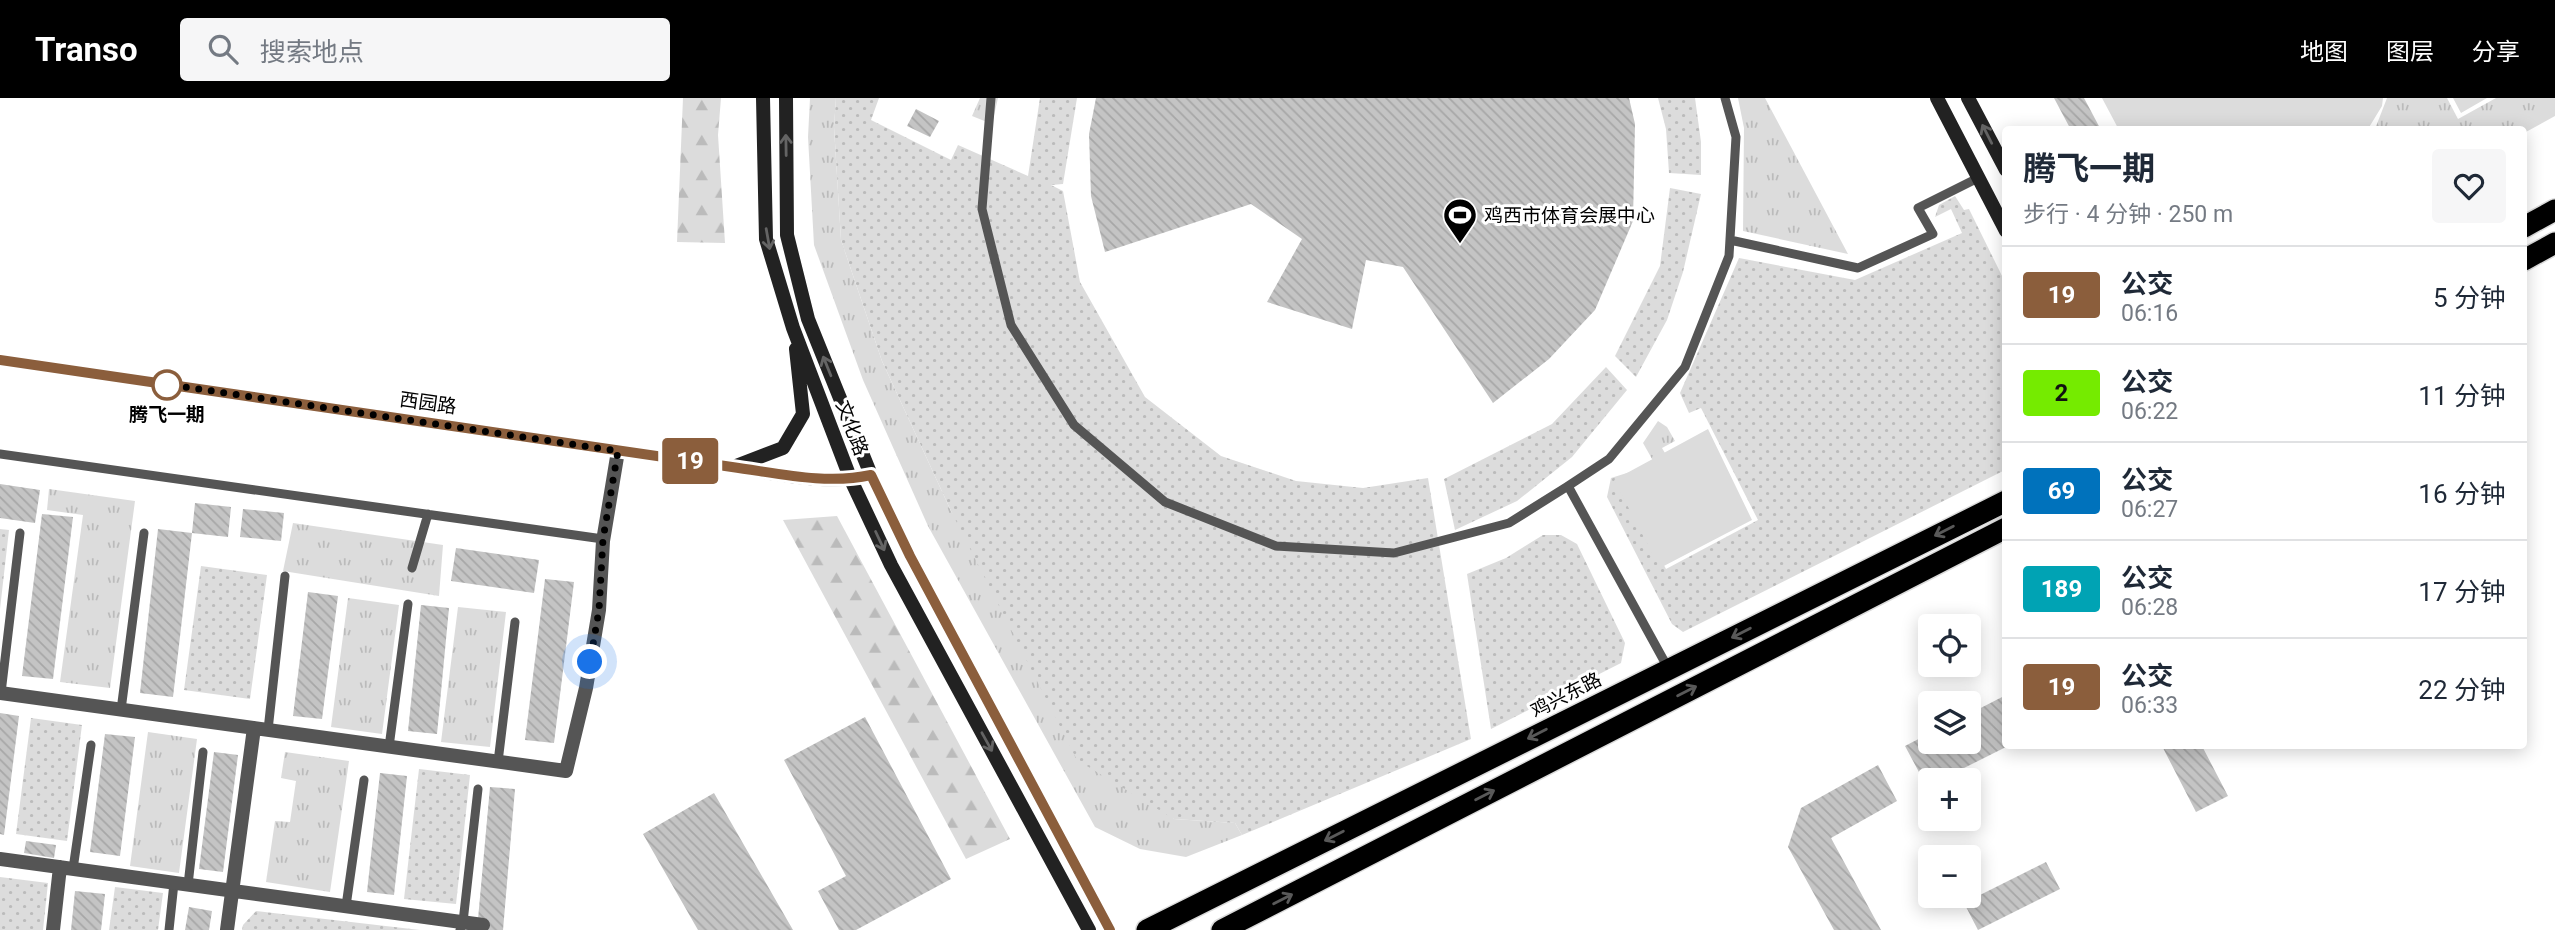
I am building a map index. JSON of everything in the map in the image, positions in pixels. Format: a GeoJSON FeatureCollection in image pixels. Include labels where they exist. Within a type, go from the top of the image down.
{"type":"FeatureCollection","features":[{"type":"Feature","properties":{"kind":"highway"},"geometry":{"type":"LineString","coordinates":[[2527,225],[2555,210]]}},
{"type":"Feature","properties":{"kind":"highway"},"geometry":{"type":"LineString","coordinates":[[2527,258],[2555,243]]}},
{"type":"Feature","properties":{"kind":"highway","name":"鸡兴东路"},"geometry":{"type":"LineString","coordinates":[[1147,930],[2002,502]]}},
{"type":"Feature","properties":{"kind":"highway"},"geometry":{"type":"LineString","coordinates":[[1222,930],[2002,530]]}},
{"type":"Feature","properties":{"kind":"main road","name":"文化路"},"geometry":{"type":"LineString","coordinates":[[763,98],[766,239],[793,328],[851,480],[891,565],[1089,930]]}},
{"type":"Feature","properties":{"kind":"main road","name":"文化路"},"geometry":{"type":"LineString","coordinates":[[786,98],[787,236],[808,319],[871,475],[910,556],[1111,930]]}},
{"type":"Feature","properties":{"kind":"main road"},"geometry":{"type":"LineString","coordinates":[[1937,98],[2002,224]]}},
{"type":"Feature","properties":{"kind":"main road"},"geometry":{"type":"LineString","coordinates":[[1968,98],[2002,162]]}},
{"type":"Feature","properties":{"kind":"main road"},"geometry":{"type":"LineString","coordinates":[[732,467],[783,448],[803,414],[793,328]]}},
{"type":"Feature","properties":{"kind":"main road","name":"西园路"},"geometry":{"type":"LineString","coordinates":[[0,360],[618,451],[851,480]]}},
{"type":"Feature","properties":{"kind":"main road"},"geometry":{"type":"LineString","coordinates":[[851,480],[871,475]]}},
{"type":"Feature","properties":{"kind":"street"},"geometry":{"type":"LineString","coordinates":[[0,693],[566,771],[586,688],[599,610],[603,539],[618,451]]}},
{"type":"Feature","properties":{"kind":"street"},"geometry":{"type":"LineString","coordinates":[[227,930],[261,729]]}},
{"type":"Feature","properties":{"kind":"street"},"geometry":{"type":"LineString","coordinates":[[0,859],[346,906],[462,926],[483,925]]}},
{"type":"Feature","properties":{"kind":"street"},"geometry":{"type":"LineString","coordinates":[[53,930],[67,868]]}},
{"type":"Feature","properties":{"kind":"lane"},"geometry":{"type":"LineString","coordinates":[[991,98],[982,209],[1011,325],[1074,425],[1165,502],[1276,545],[1394,553],[1509,523],[1568,486],[1609,459],[1685,367],[1729,256],[1736,137],[1725,98]]}},
{"type":"Feature","properties":{"kind":"lane"},"geometry":{"type":"LineString","coordinates":[[1730,240],[1858,268],[1933,234],[1918,208],[1979,178]]}},
{"type":"Feature","properties":{"kind":"lane"},"geometry":{"type":"LineString","coordinates":[[0,454],[603,539]]}},
{"type":"Feature","properties":{"kind":"lane"},"geometry":{"type":"LineString","coordinates":[[1568,486],[1668,669]]}},
{"type":"Feature","properties":{"kind":"lane"},"geometry":{"type":"LineString","coordinates":[[412,568],[428,514]]}},
{"type":"Feature","properties":{"kind":"lane"},"geometry":{"type":"LineString","coordinates":[[0,693],[20,533]]}},
{"type":"Feature","properties":{"kind":"lane"},"geometry":{"type":"LineString","coordinates":[[121,710],[144,533]]}},
{"type":"Feature","properties":{"kind":"lane"},"geometry":{"type":"LineString","coordinates":[[261,729],[285,576]]}},
{"type":"Feature","properties":{"kind":"lane"},"geometry":{"type":"LineString","coordinates":[[389,747],[408,604]]}},
{"type":"Feature","properties":{"kind":"lane"},"geometry":{"type":"LineString","coordinates":[[498,762],[515,622]]}},
{"type":"Feature","properties":{"kind":"lane"},"geometry":{"type":"LineString","coordinates":[[67,868],[92,745]]}},
{"type":"Feature","properties":{"kind":"lane"},"geometry":{"type":"LineString","coordinates":[[169,930],[181,884],[203,752]]}},
{"type":"Feature","properties":{"kind":"lane"},"geometry":{"type":"LineString","coordinates":[[346,906],[364,779]]}},
{"type":"Feature","properties":{"kind":"lane"},"geometry":{"type":"LineString","coordinates":[[462,926],[478,789]]}},
{"type":"Feature","properties":{"kind":"green space"},"geometry":{"type":"Polygon","coordinates":[[[683,98],[721,98],[718,135],[725,243],[677,242],[683,98]]]}},
{"type":"Feature","properties":{"kind":"green space"},"geometry":{"type":"Polygon","coordinates":[[[810,98],[836,98],[834,127],[841,240],[882,361],[951,511],[1174,819],[1235,823],[1242,835],[1186,857],[1140,849],[1095,827],[928,526],[863,380],[814,245],[808,137],[810,98]]]}},
{"type":"Feature","properties":{"kind":"green space"},"geometry":{"type":"Polygon","coordinates":[[[836,98],[879,98],[871,120],[951,160],[958,145],[1028,176],[1040,98],[1077,98],[1063,184],[1051,185],[1063,191],[1080,282],[1145,397],[1221,456],[1296,481],[1363,488],[1428,478],[1471,739],[1242,835],[1235,823],[1174,819],[1077,760],[951,511],[882,361],[841,240],[834,127],[836,98]]]}},
{"type":"Feature","properties":{"kind":"green space"},"geometry":{"type":"Polygon","coordinates":[[[980,98],[998,98],[992,124],[972,116],[980,98]]]}},
{"type":"Feature","properties":{"kind":"green space"},"geometry":{"type":"Polygon","coordinates":[[[1658,98],[1695,98],[1701,142],[1701,175],[1669,173],[1666,129],[1658,98]]]}},
{"type":"Feature","properties":{"kind":"green space"},"geometry":{"type":"Polygon","coordinates":[[[1738,98],[1765,98],[1848,254],[1743,231],[1744,128],[1738,98]]]}},
{"type":"Feature","properties":{"kind":"green space"},"geometry":{"type":"Polygon","coordinates":[[[2102,98],[2383,98],[2382,106],[2370,126],[2117,126],[2102,98]]]}},
{"type":"Feature","properties":{"kind":"green space"},"geometry":{"type":"Polygon","coordinates":[[[2387,98],[2447,98],[2458,119],[2496,98],[2555,98],[2555,116],[2527,131],[2527,126],[2376,126],[2387,98]]]}},
{"type":"Feature","properties":{"kind":"green space"},"geometry":{"type":"Polygon","coordinates":[[[2453,98],[2487,98],[2461,113],[2453,98]]]}},
{"type":"Feature","properties":{"kind":"green space"},"geometry":{"type":"Polygon","coordinates":[[[1670,188],[1701,194],[1683,272],[1667,320],[1636,377],[1615,356],[1660,266],[1670,188]]]}},
{"type":"Feature","properties":{"kind":"green space"},"geometry":{"type":"Polygon","coordinates":[[[1955,196],[1964,210],[1969,209],[2002,276],[2002,472],[1683,632],[1672,624],[1607,497],[1611,478],[1630,472],[1627,494],[1666,569],[1758,520],[1701,408],[1689,413],[1680,393],[1739,258],[1855,280],[1962,233],[1951,209],[1935,217],[1939,205],[1955,196]]]}},
{"type":"Feature","properties":{"kind":"green space"},"geometry":{"type":"Polygon","coordinates":[[[1606,367],[1627,390],[1572,457],[1517,501],[1455,530],[1444,479],[1552,424],[1606,367]]]}},
{"type":"Feature","properties":{"kind":"green space"},"geometry":{"type":"Polygon","coordinates":[[[1658,421],[1667,427],[1675,441],[1662,448],[1672,465],[1660,473],[1643,443],[1658,421]]]}},
{"type":"Feature","properties":{"kind":"green space"},"geometry":{"type":"Polygon","coordinates":[[[1708,429],[1752,520],[1660,568],[1614,480],[1708,429]]]}},
{"type":"Feature","properties":{"kind":"green space"},"geometry":{"type":"Polygon","coordinates":[[[49,489],[135,501],[110,688],[60,682],[83,515],[47,510],[49,489]]]}},
{"type":"Feature","properties":{"kind":"green space"},"geometry":{"type":"Polygon","coordinates":[[[837,516],[1010,839],[966,859],[783,520],[837,516]]]}},
{"type":"Feature","properties":{"kind":"green space"},"geometry":{"type":"Polygon","coordinates":[[[293,523],[443,545],[439,596],[283,571],[293,523]]]}},
{"type":"Feature","properties":{"kind":"green space"},"geometry":{"type":"Polygon","coordinates":[[[0,529],[9,530],[0,609],[0,529]]]}},
{"type":"Feature","properties":{"kind":"green space"},"geometry":{"type":"Polygon","coordinates":[[[1543,535],[1561,535],[1577,544],[1625,643],[1621,663],[1491,729],[1467,574],[1506,558],[1543,535]]]}},
{"type":"Feature","properties":{"kind":"green space"},"geometry":{"type":"Polygon","coordinates":[[[201,566],[267,575],[250,699],[184,690],[201,566]]]}},
{"type":"Feature","properties":{"kind":"green space"},"geometry":{"type":"Polygon","coordinates":[[[348,598],[399,605],[382,734],[331,727],[348,598]]]}},
{"type":"Feature","properties":{"kind":"green space"},"geometry":{"type":"Polygon","coordinates":[[[458,607],[506,612],[490,747],[441,742],[458,607]]]}},
{"type":"Feature","properties":{"kind":"green space"},"geometry":{"type":"Polygon","coordinates":[[[31,718],[82,725],[67,841],[16,834],[31,718]]]}},
{"type":"Feature","properties":{"kind":"green space"},"geometry":{"type":"Polygon","coordinates":[[[148,732],[197,739],[179,873],[130,866],[148,732]]]}},
{"type":"Feature","properties":{"kind":"green space"},"geometry":{"type":"Polygon","coordinates":[[[285,752],[349,761],[330,892],[266,882],[275,821],[290,822],[296,781],[281,778],[285,752]]]}},
{"type":"Feature","properties":{"kind":"green space"},"geometry":{"type":"Polygon","coordinates":[[[419,769],[470,775],[456,904],[404,899],[419,769]]]}},
{"type":"Feature","properties":{"kind":"green space"},"geometry":{"type":"Polygon","coordinates":[[[0,877],[48,883],[43,930],[0,930],[0,877]]]}},
{"type":"Feature","properties":{"kind":"green space"},"geometry":{"type":"Polygon","coordinates":[[[115,887],[163,893],[158,930],[109,930],[115,887]]]}},
{"type":"Feature","properties":{"kind":"green space"},"geometry":{"type":"Polygon","coordinates":[[[256,911],[420,930],[242,930],[243,925],[256,911]]]}},
{"type":"Feature","properties":{"kind":"building","name":"鸡西市体育会展中心"},"geometry":{"type":"Polygon","coordinates":[[[1096,98],[1629,98],[1635,124],[1633,221],[1595,310],[1549,359],[1493,403],[1403,267],[1366,260],[1352,329],[1267,302],[1302,239],[1251,204],[1105,252],[1091,196],[1089,134],[1096,98]]]}},
{"type":"Feature","properties":{"kind":"building"},"geometry":{"type":"Polygon","coordinates":[[[2054,98],[2084,98],[2099,126],[2069,126],[2054,98]]]}},
{"type":"Feature","properties":{"kind":"building"},"geometry":{"type":"Polygon","coordinates":[[[916,109],[939,121],[930,137],[907,126],[916,109]]]}},
{"type":"Feature","properties":{"kind":"building"},"geometry":{"type":"Polygon","coordinates":[[[0,484],[40,490],[35,523],[0,518],[0,484]]]}},
{"type":"Feature","properties":{"kind":"building"},"geometry":{"type":"Polygon","coordinates":[[[195,503],[231,507],[228,537],[192,533],[195,503]]]}},
{"type":"Feature","properties":{"kind":"building"},"geometry":{"type":"Polygon","coordinates":[[[243,509],[284,513],[281,541],[240,537],[243,509]]]}},
{"type":"Feature","properties":{"kind":"building"},"geometry":{"type":"Polygon","coordinates":[[[42,514],[73,517],[53,679],[22,676],[42,514]]]}},
{"type":"Feature","properties":{"kind":"building"},"geometry":{"type":"Polygon","coordinates":[[[158,529],[192,533],[173,697],[140,693],[158,529]]]}},
{"type":"Feature","properties":{"kind":"building"},"geometry":{"type":"Polygon","coordinates":[[[456,548],[539,560],[534,593],[451,581],[456,548]]]}},
{"type":"Feature","properties":{"kind":"building"},"geometry":{"type":"Polygon","coordinates":[[[545,579],[574,582],[554,743],[525,740],[545,579]]]}},
{"type":"Feature","properties":{"kind":"building"},"geometry":{"type":"Polygon","coordinates":[[[308,592],[338,596],[322,719],[293,716],[308,592]]]}},
{"type":"Feature","properties":{"kind":"building"},"geometry":{"type":"Polygon","coordinates":[[[421,605],[449,608],[437,734],[408,731],[421,605]]]}},
{"type":"Feature","properties":{"kind":"building"},"geometry":{"type":"Polygon","coordinates":[[[2002,697],[2002,749],[1964,768],[1918,768],[1918,770],[1905,746],[1918,739],[1918,754],[1981,754],[1981,708],[2002,697]]]}},
{"type":"Feature","properties":{"kind":"building"},"geometry":{"type":"Polygon","coordinates":[[[0,713],[19,716],[4,835],[0,834],[0,713]]]}},
{"type":"Feature","properties":{"kind":"building"},"geometry":{"type":"Polygon","coordinates":[[[865,717],[951,879],[856,930],[839,930],[818,891],[846,876],[784,760],[865,717]]]}},
{"type":"Feature","properties":{"kind":"building"},"geometry":{"type":"Polygon","coordinates":[[[105,734],[135,737],[120,856],[90,852],[105,734]]]}},
{"type":"Feature","properties":{"kind":"building"},"geometry":{"type":"Polygon","coordinates":[[[2164,749],[2204,749],[2228,796],[2196,812],[2164,749]]]}},
{"type":"Feature","properties":{"kind":"building"},"geometry":{"type":"Polygon","coordinates":[[[214,752],[238,755],[223,872],[199,869],[214,752]]]}},
{"type":"Feature","properties":{"kind":"building"},"geometry":{"type":"Polygon","coordinates":[[[1878,765],[1897,801],[1831,838],[1881,930],[1834,930],[1788,847],[1801,808],[1878,765]]]}},
{"type":"Feature","properties":{"kind":"building"},"geometry":{"type":"Polygon","coordinates":[[[380,773],[407,776],[394,895],[367,892],[380,773]]]}},
{"type":"Feature","properties":{"kind":"building"},"geometry":{"type":"Polygon","coordinates":[[[490,787],[515,789],[503,930],[477,930],[490,787]]]}},
{"type":"Feature","properties":{"kind":"building"},"geometry":{"type":"Polygon","coordinates":[[[714,793],[793,930],[698,930],[643,834],[714,793]]]}},
{"type":"Feature","properties":{"kind":"building"},"geometry":{"type":"Polygon","coordinates":[[[26,841],[56,845],[54,858],[24,853],[26,841]]]}},
{"type":"Feature","properties":{"kind":"building"},"geometry":{"type":"Polygon","coordinates":[[[2046,862],[2060,889],[1978,930],[1967,908],[1981,908],[1981,894],[2046,862]]]}},
{"type":"Feature","properties":{"kind":"building"},"geometry":{"type":"Polygon","coordinates":[[[75,891],[105,894],[101,930],[71,930],[75,891]]]}},
{"type":"Feature","properties":{"kind":"building"},"geometry":{"type":"Polygon","coordinates":[[[189,907],[212,911],[209,930],[185,930],[189,907]]]}},
{"type":"Feature","properties":{"kind":"bus line","name":"19"},"geometry":{"type":"LineString","coordinates":[[0,360],[732,467],[851,480],[871,475],[910,556],[1110,930]]}},
{"type":"Feature","properties":{"kind":"place","name":"鸡西市体育会展中心"},"geometry":{"type":"Point","coordinates":[1460,245]}},
{"type":"Feature","properties":{"kind":"place","name":"腾飞一期"},"geometry":{"type":"Point","coordinates":[167,385]}},
{"type":"Feature","properties":{"kind":"route"},"geometry":{"type":"LineString","coordinates":[[167,385],[158,383],[618,451],[603,539],[599,610],[590,662]]}}]}
